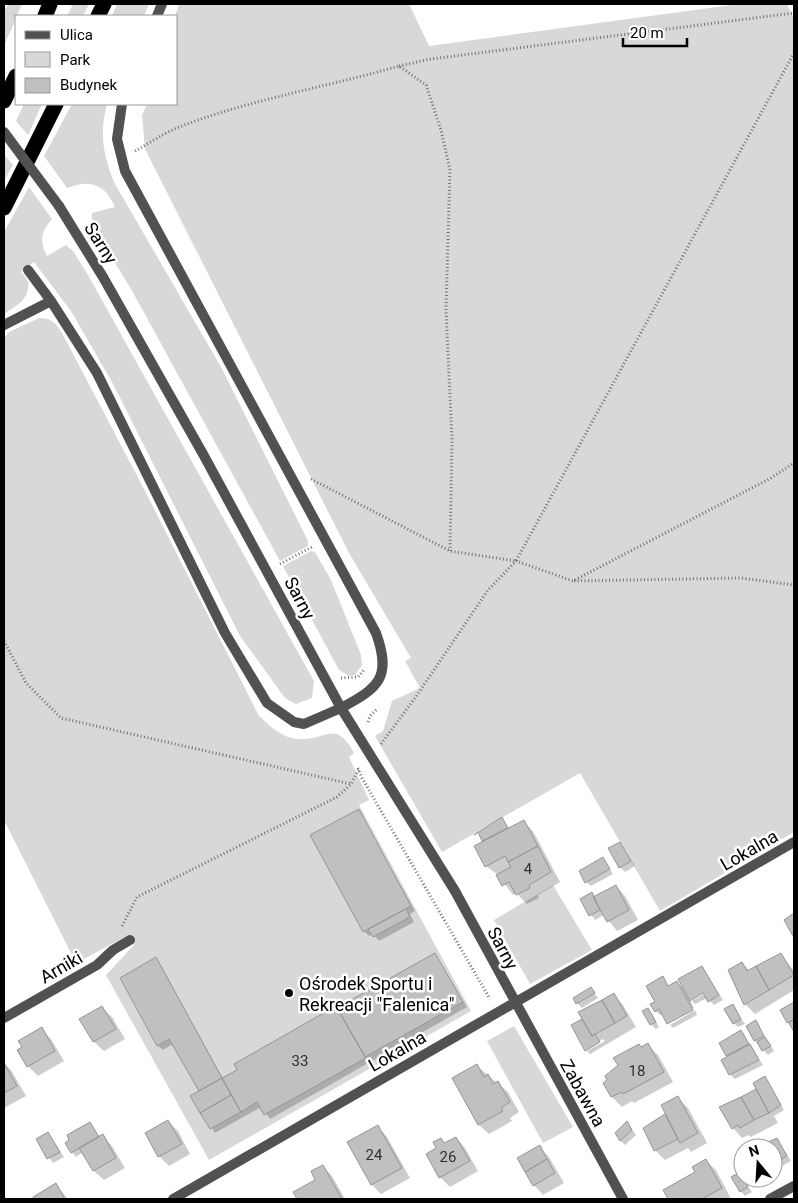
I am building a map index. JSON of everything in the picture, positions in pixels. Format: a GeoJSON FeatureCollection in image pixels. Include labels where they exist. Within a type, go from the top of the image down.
{"type":"FeatureCollection","features":[{"type":"Feature","properties":{"kind":"highway"},"geometry":{"type":"LineString","coordinates":[[4,101],[15,78]]}},
{"type":"Feature","properties":{"kind":"highway"},"geometry":{"type":"LineString","coordinates":[[4,208],[56,105]]}},
{"type":"Feature","properties":{"kind":"street"},"geometry":{"type":"LineString","coordinates":[[28,270],[51,301],[97,373],[221,625],[267,704],[294,722],[304,724],[355,700],[378,683],[383,668],[383,651],[376,633],[125,171],[117,139],[122,105]]}},
{"type":"Feature","properties":{"kind":"street","name":"Sarny"},"geometry":{"type":"LineString","coordinates":[[4,132],[59,206],[104,277],[207,461],[340,708],[455,891],[514,1003]]}},
{"type":"Feature","properties":{"kind":"street"},"geometry":{"type":"LineString","coordinates":[[4,325],[51,301]]}},
{"type":"Feature","properties":{"kind":"street","name":"Lokalna"},"geometry":{"type":"LineString","coordinates":[[173,1199],[794,842]]}},
{"type":"Feature","properties":{"kind":"street","name":"Arniki"},"geometry":{"type":"LineString","coordinates":[[4,1018],[97,965],[113,950],[130,940]]}},
{"type":"Feature","properties":{"kind":"street","name":"Zabawna"},"geometry":{"type":"LineString","coordinates":[[514,1003],[623,1199]]}},
{"type":"Feature","properties":{"kind":"street"},"geometry":{"type":"LineString","coordinates":[[770,1199],[794,1186]]}},
{"type":"Feature","properties":{"kind":"path"},"geometry":{"type":"LineString","coordinates":[[134,151],[180,126],[248,104],[338,84],[399,66],[432,60],[794,13]]}},
{"type":"Feature","properties":{"kind":"path"},"geometry":{"type":"LineString","coordinates":[[378,746],[415,698],[488,590],[516,561],[794,53]]}},
{"type":"Feature","properties":{"kind":"path"},"geometry":{"type":"LineString","coordinates":[[399,66],[426,85],[441,130],[450,170],[446,310],[452,439],[450,551]]}},
{"type":"Feature","properties":{"kind":"path"},"geometry":{"type":"LineString","coordinates":[[573,581],[771,478],[794,463]]}},
{"type":"Feature","properties":{"kind":"path"},"geometry":{"type":"LineString","coordinates":[[292,480],[302,475],[450,551],[516,561],[573,581],[741,578],[794,585]]}},
{"type":"Feature","properties":{"kind":"path"},"geometry":{"type":"LineString","coordinates":[[277,566],[316,544]]}},
{"type":"Feature","properties":{"kind":"path"},"geometry":{"type":"LineString","coordinates":[[4,641],[26,684],[61,718],[351,784]]}},
{"type":"Feature","properties":{"kind":"path"},"geometry":{"type":"LineString","coordinates":[[337,674],[342,678],[358,676],[364,670],[366,664]]}},
{"type":"Feature","properties":{"kind":"path"},"geometry":{"type":"LineString","coordinates":[[355,762],[362,778],[498,1012]]}},
{"type":"Feature","properties":{"kind":"path"},"geometry":{"type":"LineString","coordinates":[[113,950],[118,933],[137,896],[337,797],[351,784],[359,769]]}},
{"type":"Feature","properties":{"kind":"green space"},"geometry":{"type":"Polygon","coordinates":[[[8,4],[22,4],[17,15],[15,15],[15,20],[4,46],[4,12],[8,4]]]}},
{"type":"Feature","properties":{"kind":"green space"},"geometry":{"type":"Polygon","coordinates":[[[73,4],[89,4],[84,15],[68,15],[73,4]]]}},
{"type":"Feature","properties":{"kind":"green space"},"geometry":{"type":"Polygon","coordinates":[[[117,4],[149,4],[144,15],[112,15],[117,4]]]}},
{"type":"Feature","properties":{"kind":"green space"},"geometry":{"type":"Polygon","coordinates":[[[179,4],[409,4],[429,46],[739,4],[787,4],[794,18],[794,832],[660,911],[580,773],[442,852],[375,736],[383,731],[392,701],[420,688],[405,661],[411,658],[349,553],[145,149],[142,115],[147,105],[178,105],[178,15],[175,15],[179,4]]]}},
{"type":"Feature","properties":{"kind":"green space"},"geometry":{"type":"Polygon","coordinates":[[[24,105],[42,105],[28,135],[16,121],[24,105]]]}},
{"type":"Feature","properties":{"kind":"green space"},"geometry":{"type":"Polygon","coordinates":[[[71,105],[107,105],[103,135],[105,154],[115,184],[221,367],[308,541],[308,546],[280,561],[131,289],[92,225],[92,213],[115,207],[111,199],[102,189],[90,184],[67,188],[44,156],[71,105]]]}},
{"type":"Feature","properties":{"kind":"green space"},"geometry":{"type":"Polygon","coordinates":[[[4,154],[13,165],[4,181],[4,154]]]}},
{"type":"Feature","properties":{"kind":"green space"},"geometry":{"type":"Polygon","coordinates":[[[29,187],[52,219],[42,236],[47,256],[66,245],[73,251],[88,275],[314,681],[312,698],[296,704],[285,698],[240,636],[112,382],[71,311],[34,262],[21,272],[28,281],[25,297],[4,314],[4,232],[29,187]]]}},
{"type":"Feature","properties":{"kind":"green space"},"geometry":{"type":"Polygon","coordinates":[[[39,318],[53,322],[62,333],[144,489],[259,716],[277,731],[292,738],[308,739],[336,734],[347,742],[354,753],[349,757],[369,800],[359,805],[471,1011],[209,1160],[106,975],[134,945],[127,936],[76,963],[4,820],[4,338],[9,332],[39,318]]]}},
{"type":"Feature","properties":{"kind":"green space"},"geometry":{"type":"Polygon","coordinates":[[[311,551],[315,552],[331,580],[361,655],[362,665],[355,675],[349,676],[339,670],[283,566],[311,551]]]}},
{"type":"Feature","properties":{"kind":"green space"},"geometry":{"type":"Polygon","coordinates":[[[553,885],[592,950],[530,984],[494,920],[553,885]]]}},
{"type":"Feature","properties":{"kind":"green space"},"geometry":{"type":"Polygon","coordinates":[[[514,1026],[573,1127],[543,1143],[487,1041],[514,1026]]]}},
{"type":"Feature","properties":{"kind":"building"},"geometry":{"type":"Polygon","coordinates":[[[359,809],[411,906],[363,932],[310,835],[359,809]]]}},
{"type":"Feature","properties":{"kind":"building"},"geometry":{"type":"Polygon","coordinates":[[[502,817],[508,828],[482,841],[478,832],[502,817]]]}},
{"type":"Feature","properties":{"kind":"building"},"geometry":{"type":"Polygon","coordinates":[[[524,820],[538,846],[508,862],[505,856],[485,867],[474,846],[524,820]]]}},
{"type":"Feature","properties":{"kind":"building"},"geometry":{"type":"Polygon","coordinates":[[[620,842],[631,861],[619,868],[608,848],[620,842]]]}},
{"type":"Feature","properties":{"kind":"building"},"geometry":{"type":"Polygon","coordinates":[[[538,846],[551,872],[529,885],[530,888],[516,895],[509,882],[502,886],[496,875],[511,867],[508,862],[538,846]]]}},
{"type":"Feature","properties":{"kind":"building"},"geometry":{"type":"Polygon","coordinates":[[[603,857],[610,869],[585,883],[579,871],[603,857]]]}},
{"type":"Feature","properties":{"kind":"building"},"geometry":{"type":"Polygon","coordinates":[[[616,885],[629,910],[607,922],[593,897],[616,885]]]}},
{"type":"Feature","properties":{"kind":"building"},"geometry":{"type":"Polygon","coordinates":[[[592,892],[600,910],[589,916],[580,899],[592,892]]]}},
{"type":"Feature","properties":{"kind":"building"},"geometry":{"type":"Polygon","coordinates":[[[406,909],[410,917],[373,937],[368,929],[406,909]]]}},
{"type":"Feature","properties":{"kind":"building"},"geometry":{"type":"Polygon","coordinates":[[[794,913],[794,938],[784,920],[794,913]]]}},
{"type":"Feature","properties":{"kind":"building"},"geometry":{"type":"Polygon","coordinates":[[[435,953],[463,1002],[365,1057],[337,1008],[435,953]]]}},
{"type":"Feature","properties":{"kind":"building"},"geometry":{"type":"Polygon","coordinates":[[[781,953],[794,975],[769,990],[756,966],[781,953]]]}},
{"type":"Feature","properties":{"kind":"building"},"geometry":{"type":"Polygon","coordinates":[[[156,957],[222,1078],[199,1091],[169,1039],[157,1046],[120,978],[156,957]]]}},
{"type":"Feature","properties":{"kind":"building"},"geometry":{"type":"Polygon","coordinates":[[[742,962],[747,971],[756,966],[769,990],[744,1005],[728,970],[742,962]]]}},
{"type":"Feature","properties":{"kind":"building"},"geometry":{"type":"Polygon","coordinates":[[[702,966],[719,995],[708,1002],[703,993],[690,1001],[678,979],[702,966]]]}},
{"type":"Feature","properties":{"kind":"building"},"geometry":{"type":"Polygon","coordinates":[[[663,976],[668,986],[677,981],[693,1010],[667,1024],[659,1009],[655,1012],[650,1004],[655,1002],[646,986],[663,976]]]}},
{"type":"Feature","properties":{"kind":"building"},"geometry":{"type":"Polygon","coordinates":[[[591,987],[595,993],[576,1004],[573,998],[591,987]]]}},
{"type":"Feature","properties":{"kind":"building"},"geometry":{"type":"Polygon","coordinates":[[[614,993],[627,1016],[615,1023],[602,1000],[614,993]]]}},
{"type":"Feature","properties":{"kind":"building"},"geometry":{"type":"Polygon","coordinates":[[[602,1000],[615,1023],[592,1036],[578,1012],[602,1000]]]}},
{"type":"Feature","properties":{"kind":"building"},"geometry":{"type":"Polygon","coordinates":[[[794,1002],[794,1019],[787,1023],[780,1010],[794,1002]]]}},
{"type":"Feature","properties":{"kind":"building"},"geometry":{"type":"Polygon","coordinates":[[[733,1004],[741,1019],[733,1024],[724,1009],[733,1004]]]}},
{"type":"Feature","properties":{"kind":"building"},"geometry":{"type":"Polygon","coordinates":[[[102,1006],[116,1029],[93,1042],[79,1019],[102,1006]]]}},
{"type":"Feature","properties":{"kind":"building"},"geometry":{"type":"Polygon","coordinates":[[[336,1006],[366,1058],[264,1115],[257,1102],[241,1112],[222,1078],[237,1070],[234,1064],[336,1006]]]}},
{"type":"Feature","properties":{"kind":"building"},"geometry":{"type":"Polygon","coordinates":[[[648,1008],[656,1022],[650,1025],[642,1011],[648,1008]]]}},
{"type":"Feature","properties":{"kind":"building"},"geometry":{"type":"Polygon","coordinates":[[[582,1019],[592,1036],[595,1034],[600,1042],[585,1051],[571,1025],[582,1019]]]}},
{"type":"Feature","properties":{"kind":"building"},"geometry":{"type":"Polygon","coordinates":[[[794,1019],[794,1032],[789,1023],[794,1019]]]}},
{"type":"Feature","properties":{"kind":"building"},"geometry":{"type":"Polygon","coordinates":[[[756,1020],[764,1036],[754,1041],[746,1026],[756,1020]]]}},
{"type":"Feature","properties":{"kind":"building"},"geometry":{"type":"Polygon","coordinates":[[[42,1027],[55,1051],[27,1067],[17,1050],[22,1047],[18,1041],[42,1027]]]}},
{"type":"Feature","properties":{"kind":"building"},"geometry":{"type":"Polygon","coordinates":[[[741,1030],[749,1044],[726,1056],[719,1043],[741,1030]]]}},
{"type":"Feature","properties":{"kind":"building"},"geometry":{"type":"Polygon","coordinates":[[[765,1037],[771,1046],[762,1051],[757,1042],[765,1037]]]}},
{"type":"Feature","properties":{"kind":"building"},"geometry":{"type":"Polygon","coordinates":[[[648,1043],[664,1072],[623,1094],[622,1092],[611,1097],[603,1083],[607,1080],[605,1076],[618,1065],[613,1058],[639,1044],[641,1047],[648,1043]]]}},
{"type":"Feature","properties":{"kind":"building"},"geometry":{"type":"Polygon","coordinates":[[[750,1044],[759,1060],[729,1075],[721,1060],[750,1044]]]}},
{"type":"Feature","properties":{"kind":"building"},"geometry":{"type":"Polygon","coordinates":[[[4,1063],[17,1086],[4,1093],[4,1063]]]}},
{"type":"Feature","properties":{"kind":"building"},"geometry":{"type":"Polygon","coordinates":[[[477,1064],[484,1077],[488,1074],[493,1084],[498,1081],[510,1102],[501,1108],[503,1111],[478,1125],[452,1078],[477,1064]]]}},
{"type":"Feature","properties":{"kind":"building"},"geometry":{"type":"Polygon","coordinates":[[[765,1076],[781,1105],[769,1113],[753,1083],[765,1076]]]}},
{"type":"Feature","properties":{"kind":"building"},"geometry":{"type":"Polygon","coordinates":[[[222,1078],[231,1095],[200,1113],[190,1096],[222,1078]]]}},
{"type":"Feature","properties":{"kind":"building"},"geometry":{"type":"Polygon","coordinates":[[[756,1089],[769,1113],[754,1120],[741,1097],[756,1089]]]}},
{"type":"Feature","properties":{"kind":"building"},"geometry":{"type":"Polygon","coordinates":[[[231,1095],[241,1112],[210,1129],[200,1113],[231,1095]]]}},
{"type":"Feature","properties":{"kind":"building"},"geometry":{"type":"Polygon","coordinates":[[[678,1096],[698,1133],[680,1143],[661,1105],[678,1096]]]}},
{"type":"Feature","properties":{"kind":"building"},"geometry":{"type":"Polygon","coordinates":[[[741,1097],[754,1120],[740,1128],[738,1125],[732,1129],[719,1107],[741,1097]]]}},
{"type":"Feature","properties":{"kind":"building"},"geometry":{"type":"Polygon","coordinates":[[[665,1114],[678,1139],[654,1151],[643,1128],[665,1114]]]}},
{"type":"Feature","properties":{"kind":"building"},"geometry":{"type":"Polygon","coordinates":[[[168,1120],[182,1144],[158,1157],[145,1133],[168,1120]]]}},
{"type":"Feature","properties":{"kind":"building"},"geometry":{"type":"Polygon","coordinates":[[[627,1121],[632,1130],[620,1141],[615,1133],[627,1121]]]}},
{"type":"Feature","properties":{"kind":"building"},"geometry":{"type":"Polygon","coordinates":[[[90,1122],[99,1137],[71,1153],[65,1143],[69,1140],[67,1135],[90,1122]]]}},
{"type":"Feature","properties":{"kind":"building"},"geometry":{"type":"Polygon","coordinates":[[[378,1125],[402,1168],[371,1185],[347,1142],[378,1125]]]}},
{"type":"Feature","properties":{"kind":"building"},"geometry":{"type":"Polygon","coordinates":[[[48,1132],[60,1152],[47,1159],[36,1139],[48,1132]]]}},
{"type":"Feature","properties":{"kind":"building"},"geometry":{"type":"Polygon","coordinates":[[[103,1134],[116,1158],[93,1171],[79,1148],[103,1134]]]}},
{"type":"Feature","properties":{"kind":"building"},"geometry":{"type":"Polygon","coordinates":[[[456,1137],[470,1161],[439,1178],[426,1154],[436,1148],[433,1142],[441,1138],[444,1143],[456,1137]]]}},
{"type":"Feature","properties":{"kind":"building"},"geometry":{"type":"Polygon","coordinates":[[[540,1145],[547,1159],[525,1172],[517,1158],[540,1145]]]}},
{"type":"Feature","properties":{"kind":"building"},"geometry":{"type":"Polygon","coordinates":[[[783,1149],[787,1156],[783,1158],[783,1149]]]}},
{"type":"Feature","properties":{"kind":"building"},"geometry":{"type":"Polygon","coordinates":[[[547,1159],[555,1173],[533,1186],[525,1172],[547,1159]]]}},
{"type":"Feature","properties":{"kind":"building"},"geometry":{"type":"Polygon","coordinates":[[[706,1159],[722,1188],[702,1199],[668,1199],[663,1190],[695,1172],[692,1167],[706,1159]]]}},
{"type":"Feature","properties":{"kind":"building"},"geometry":{"type":"Polygon","coordinates":[[[323,1165],[342,1199],[297,1199],[293,1192],[315,1180],[311,1171],[323,1165]]]}},
{"type":"Feature","properties":{"kind":"building"},"geometry":{"type":"Polygon","coordinates":[[[56,1183],[65,1199],[34,1199],[33,1197],[56,1183]]]}},
{"type":"Feature","properties":{"kind":"building"},"geometry":{"type":"Polygon","coordinates":[[[738,1188],[746,1188],[740,1192],[738,1188]]]}},
{"type":"Feature","properties":{"kind":"place","name":"Ośrodek Sportu i Rekreacji \"Falenica\""},"geometry":{"type":"Point","coordinates":[289,993]}}]}
